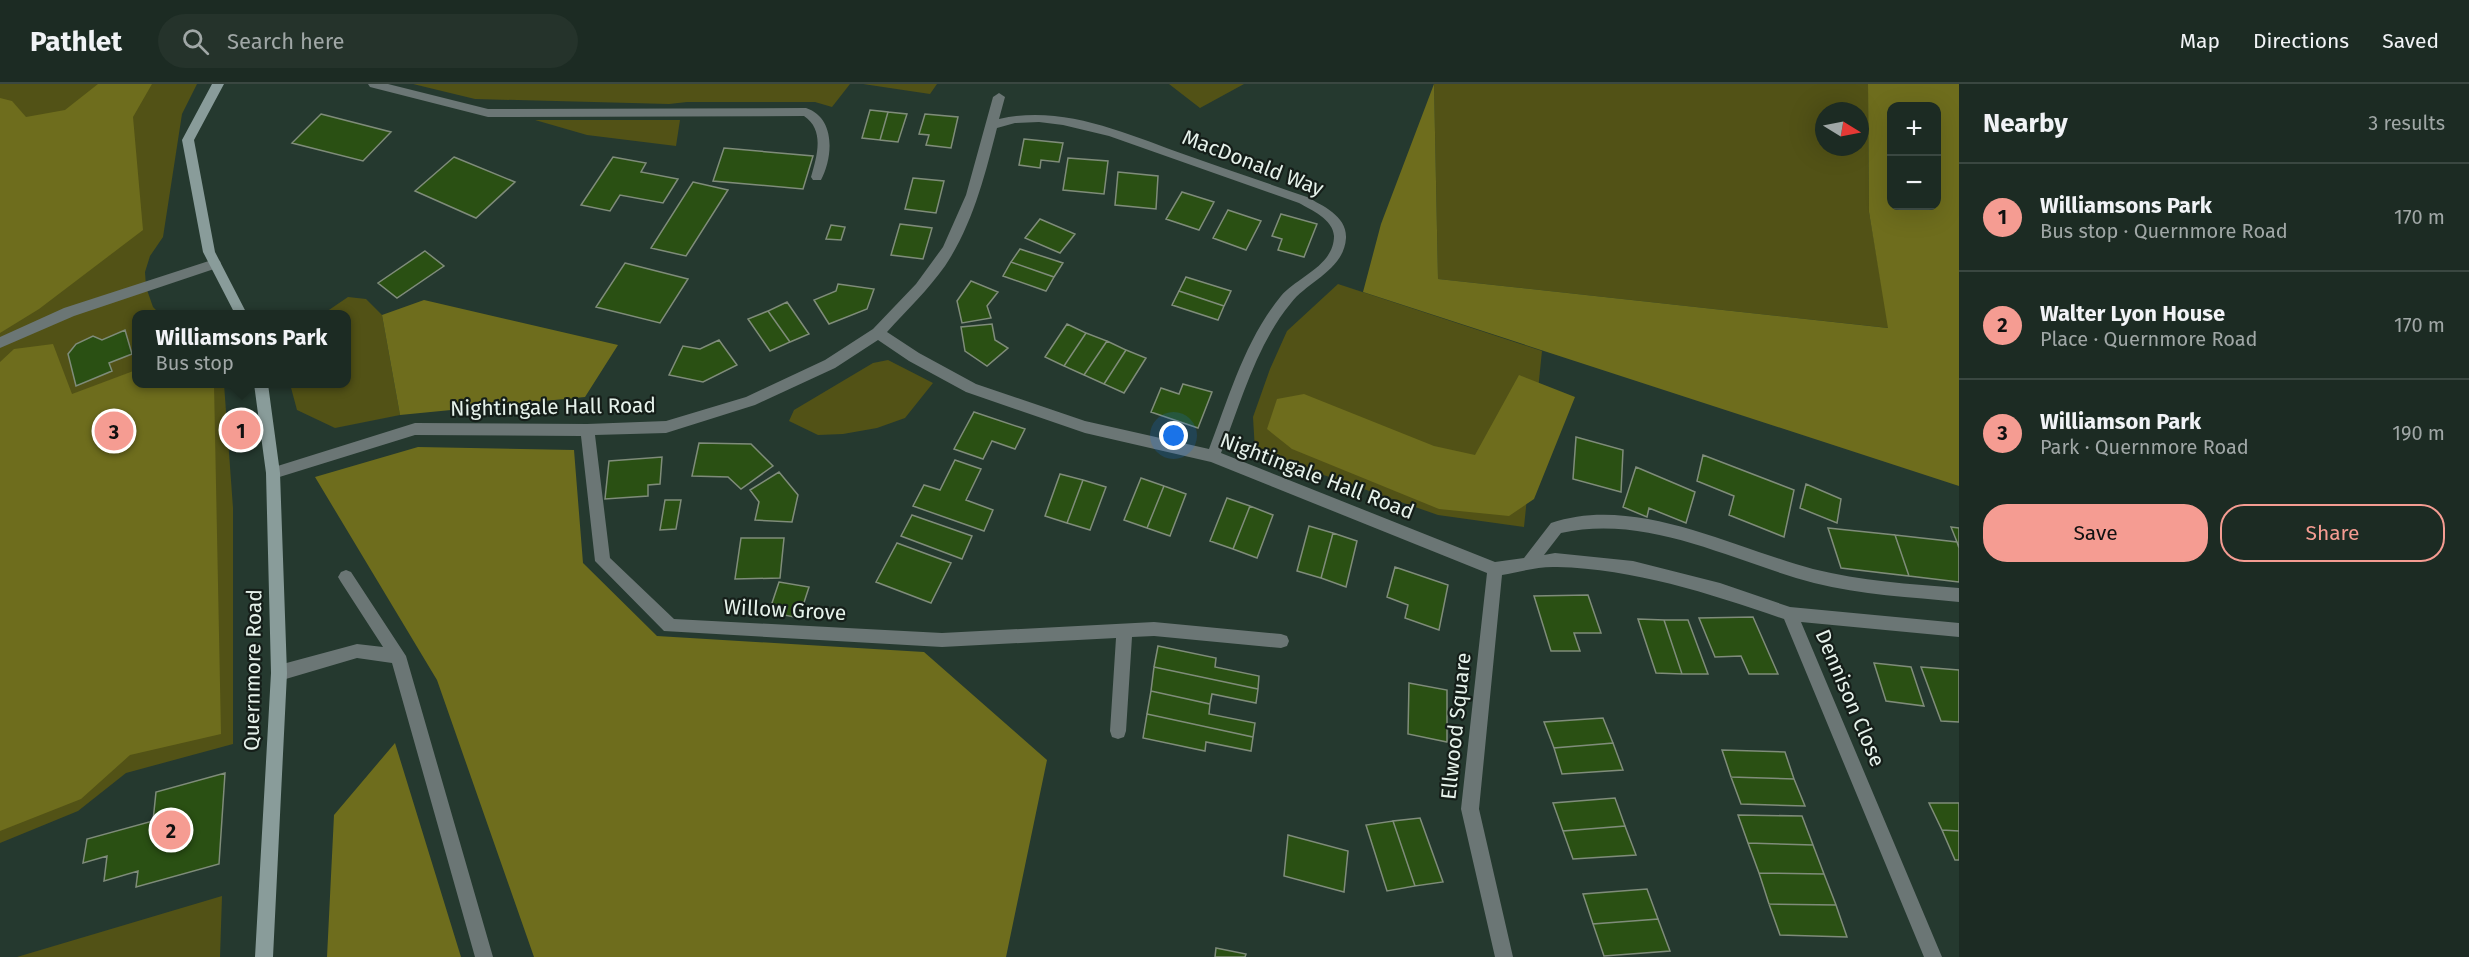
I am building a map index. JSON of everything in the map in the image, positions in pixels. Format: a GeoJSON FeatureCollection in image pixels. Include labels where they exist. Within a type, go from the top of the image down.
{"type":"FeatureCollection","features":[{"type":"Feature","properties":{"kind":"street"},"geometry":{"type":"LineString","coordinates":[[218,84],[188,140],[209,252],[238,310]]}},
{"type":"Feature","properties":{"kind":"street"},"geometry":{"type":"LineString","coordinates":[[374,84],[488,113],[806,112],[816,116],[821,122],[824,153],[817,177]]}},
{"type":"Feature","properties":{"kind":"street"},"geometry":{"type":"LineString","coordinates":[[878,333],[931,275],[956,236],[983,161],[999,97]]}},
{"type":"Feature","properties":{"kind":"street","name":"MacDonald Way"},"geometry":{"type":"LineString","coordinates":[[992,125],[1011,118],[1044,119],[1100,129],[1303,201],[1332,217],[1340,236],[1334,259],[1288,296],[1273,317],[1257,347],[1214,456]]}},
{"type":"Feature","properties":{"kind":"street"},"geometry":{"type":"LineString","coordinates":[[0,344],[69,312],[215,264]]}},
{"type":"Feature","properties":{"kind":"street","name":"Nightingale Hall Road"},"geometry":{"type":"LineString","coordinates":[[273,473],[415,429],[587,430],[666,426],[750,402],[830,364],[878,333],[914,357],[971,388],[1085,427],[1214,456],[1496,568],[1555,560],[1633,568],[1720,590],[1790,614]]}},
{"type":"Feature","properties":{"kind":"street","name":"Quernmore Road"},"geometry":{"type":"LineString","coordinates":[[262,388],[273,473],[279,672],[264,957]]}},
{"type":"Feature","properties":{"kind":"street","name":"Willow Grove"},"geometry":{"type":"LineString","coordinates":[[587,430],[603,561],[670,626],[942,640],[1154,629],[1281,641]]}},
{"type":"Feature","properties":{"kind":"street"},"geometry":{"type":"LineString","coordinates":[[1528,564],[1556,528],[1584,522],[1630,523],[1690,536],[1814,576],[1872,587],[1959,595]]}},
{"type":"Feature","properties":{"kind":"street","name":"Ellwood Square"},"geometry":{"type":"LineString","coordinates":[[1496,568],[1470,809],[1504,957]]}},
{"type":"Feature","properties":{"kind":"street"},"geometry":{"type":"LineString","coordinates":[[346,577],[398,656],[484,957]]}},
{"type":"Feature","properties":{"kind":"street","name":"Dennison Close"},"geometry":{"type":"LineString","coordinates":[[1933,957],[1790,614],[1959,630]]}},
{"type":"Feature","properties":{"kind":"street"},"geometry":{"type":"LineString","coordinates":[[1118,731],[1124,630]]}},
{"type":"Feature","properties":{"kind":"street"},"geometry":{"type":"LineString","coordinates":[[279,672],[357,651],[398,656]]}},
{"type":"Feature","properties":{"kind":"shaded area"},"geometry":{"type":"Polygon","coordinates":[[[0,84],[197,84],[182,114],[163,237],[150,256],[145,272],[146,287],[156,310],[132,310],[132,388],[224,388],[233,508],[233,744],[126,773],[78,811],[0,843],[0,84]]]}},
{"type":"Feature","properties":{"kind":"shaded area"},"geometry":{"type":"Polygon","coordinates":[[[98,84],[152,84],[133,117],[143,230],[39,309],[0,333],[0,98],[12,101],[26,117],[65,110],[98,84]]]}},
{"type":"Feature","properties":{"kind":"shaded area"},"geometry":{"type":"Polygon","coordinates":[[[413,84],[850,84],[832,107],[815,102],[669,104],[475,99],[413,84]]]}},
{"type":"Feature","properties":{"kind":"shaded area"},"geometry":{"type":"Polygon","coordinates":[[[863,84],[937,84],[930,94],[863,84]]]}},
{"type":"Feature","properties":{"kind":"shaded area"},"geometry":{"type":"Polygon","coordinates":[[[1169,84],[1244,84],[1200,108],[1169,84]]]}},
{"type":"Feature","properties":{"kind":"shaded area"},"geometry":{"type":"Polygon","coordinates":[[[1434,84],[1868,84],[1868,102],[1815,102],[1815,156],[1869,156],[1869,212],[1889,328],[1438,279],[1434,84]]]}},
{"type":"Feature","properties":{"kind":"shaded area"},"geometry":{"type":"Polygon","coordinates":[[[1434,84],[1438,279],[1888,328],[1869,212],[1868,84],[1959,84],[1959,486],[1363,292],[1381,224],[1434,84]]]}},
{"type":"Feature","properties":{"kind":"shaded area"},"geometry":{"type":"Polygon","coordinates":[[[535,120],[680,120],[676,146],[587,135],[535,120]]]}},
{"type":"Feature","properties":{"kind":"shaded area"},"geometry":{"type":"Polygon","coordinates":[[[1338,284],[1542,351],[1524,527],[1438,515],[1255,451],[1253,417],[1270,369],[1287,331],[1338,284]]]}},
{"type":"Feature","properties":{"kind":"shaded area"},"geometry":{"type":"Polygon","coordinates":[[[348,297],[366,299],[382,315],[400,415],[335,428],[297,410],[291,388],[351,388],[351,310],[329,310],[348,297]]]}},
{"type":"Feature","properties":{"kind":"shaded area"},"geometry":{"type":"Polygon","coordinates":[[[424,300],[618,345],[585,397],[400,415],[382,315],[424,300]]]}},
{"type":"Feature","properties":{"kind":"shaded area"},"geometry":{"type":"Polygon","coordinates":[[[53,344],[72,394],[132,372],[132,388],[214,388],[221,734],[130,755],[81,799],[0,831],[0,362],[14,349],[53,344]]]}},
{"type":"Feature","properties":{"kind":"shaded area"},"geometry":{"type":"Polygon","coordinates":[[[888,360],[933,383],[905,418],[877,428],[843,434],[818,435],[789,421],[794,410],[873,363],[888,360]]]}},
{"type":"Feature","properties":{"kind":"shaded area"},"geometry":{"type":"Polygon","coordinates":[[[1519,375],[1575,397],[1534,499],[1509,516],[1439,509],[1292,449],[1267,429],[1277,399],[1304,394],[1434,446],[1475,455],[1519,375]]]}},
{"type":"Feature","properties":{"kind":"shaded area"},"geometry":{"type":"Polygon","coordinates":[[[418,447],[574,450],[583,563],[657,636],[924,652],[1047,760],[1006,957],[534,957],[437,680],[315,477],[418,447]]]}},
{"type":"Feature","properties":{"kind":"shaded area"},"geometry":{"type":"Polygon","coordinates":[[[395,743],[461,957],[327,957],[334,815],[395,743]]]}},
{"type":"Feature","properties":{"kind":"shaded area"},"geometry":{"type":"Polygon","coordinates":[[[222,896],[220,957],[17,957],[222,896]]]}},
{"type":"Feature","properties":{"kind":"building"},"geometry":{"type":"Polygon","coordinates":[[[870,110],[888,112],[880,140],[862,138],[870,110]]]}},
{"type":"Feature","properties":{"kind":"building"},"geometry":{"type":"Polygon","coordinates":[[[888,112],[907,114],[898,142],[880,140],[888,112]]]}},
{"type":"Feature","properties":{"kind":"building"},"geometry":{"type":"Polygon","coordinates":[[[321,114],[391,132],[363,161],[292,143],[321,114]]]}},
{"type":"Feature","properties":{"kind":"building"},"geometry":{"type":"Polygon","coordinates":[[[925,114],[958,117],[951,148],[926,145],[929,135],[919,134],[925,114]]]}},
{"type":"Feature","properties":{"kind":"building"},"geometry":{"type":"Polygon","coordinates":[[[1024,139],[1063,143],[1059,162],[1041,160],[1040,168],[1019,165],[1024,139]]]}},
{"type":"Feature","properties":{"kind":"building"},"geometry":{"type":"Polygon","coordinates":[[[724,148],[813,156],[803,189],[713,181],[724,148]]]}},
{"type":"Feature","properties":{"kind":"building"},"geometry":{"type":"Polygon","coordinates":[[[454,157],[515,182],[476,218],[415,191],[454,157]]]}},
{"type":"Feature","properties":{"kind":"building"},"geometry":{"type":"Polygon","coordinates":[[[613,157],[646,163],[641,172],[678,179],[663,203],[620,195],[610,211],[581,205],[613,157]]]}},
{"type":"Feature","properties":{"kind":"building"},"geometry":{"type":"Polygon","coordinates":[[[1068,158],[1108,161],[1104,194],[1063,190],[1068,158]]]}},
{"type":"Feature","properties":{"kind":"building"},"geometry":{"type":"Polygon","coordinates":[[[1118,172],[1158,176],[1156,209],[1115,205],[1118,172]]]}},
{"type":"Feature","properties":{"kind":"building"},"geometry":{"type":"Polygon","coordinates":[[[913,178],[944,181],[936,213],[905,209],[913,178]]]}},
{"type":"Feature","properties":{"kind":"building"},"geometry":{"type":"Polygon","coordinates":[[[693,182],[728,190],[686,256],[651,248],[693,182]]]}},
{"type":"Feature","properties":{"kind":"building"},"geometry":{"type":"Polygon","coordinates":[[[1182,192],[1214,202],[1199,230],[1166,219],[1182,192]]]}},
{"type":"Feature","properties":{"kind":"building"},"geometry":{"type":"Polygon","coordinates":[[[1228,210],[1261,221],[1246,250],[1213,238],[1228,210]]]}},
{"type":"Feature","properties":{"kind":"building"},"geometry":{"type":"Polygon","coordinates":[[[1281,214],[1317,224],[1304,257],[1278,250],[1282,239],[1272,236],[1281,214]]]}},
{"type":"Feature","properties":{"kind":"building"},"geometry":{"type":"Polygon","coordinates":[[[1040,219],[1075,234],[1060,253],[1025,238],[1040,219]]]}},
{"type":"Feature","properties":{"kind":"building"},"geometry":{"type":"Polygon","coordinates":[[[900,224],[932,228],[923,259],[891,255],[900,224]]]}},
{"type":"Feature","properties":{"kind":"building"},"geometry":{"type":"Polygon","coordinates":[[[831,225],[845,227],[841,240],[826,239],[831,225]]]}},
{"type":"Feature","properties":{"kind":"building"},"geometry":{"type":"Polygon","coordinates":[[[1020,249],[1063,263],[1054,277],[1011,262],[1020,249]]]}},
{"type":"Feature","properties":{"kind":"building"},"geometry":{"type":"Polygon","coordinates":[[[425,251],[444,266],[397,298],[378,283],[425,251]]]}},
{"type":"Feature","properties":{"kind":"building"},"geometry":{"type":"Polygon","coordinates":[[[1011,262],[1054,277],[1046,291],[1003,276],[1011,262]]]}},
{"type":"Feature","properties":{"kind":"building"},"geometry":{"type":"Polygon","coordinates":[[[625,263],[688,279],[660,323],[596,307],[625,263]]]}},
{"type":"Feature","properties":{"kind":"building"},"geometry":{"type":"Polygon","coordinates":[[[1186,277],[1231,291],[1224,306],[1179,291],[1186,277]]]}},
{"type":"Feature","properties":{"kind":"building"},"geometry":{"type":"Polygon","coordinates":[[[971,281],[998,292],[987,306],[991,318],[962,323],[957,301],[971,281]]]}},
{"type":"Feature","properties":{"kind":"building"},"geometry":{"type":"Polygon","coordinates":[[[838,284],[874,289],[867,309],[829,324],[814,300],[836,291],[838,284]]]}},
{"type":"Feature","properties":{"kind":"building"},"geometry":{"type":"Polygon","coordinates":[[[1179,291],[1224,306],[1218,320],[1172,305],[1179,291]]]}},
{"type":"Feature","properties":{"kind":"building"},"geometry":{"type":"Polygon","coordinates":[[[787,302],[809,334],[790,342],[768,311],[787,302]]]}},
{"type":"Feature","properties":{"kind":"building"},"geometry":{"type":"Polygon","coordinates":[[[768,311],[790,342],[770,351],[748,319],[768,311]]]}},
{"type":"Feature","properties":{"kind":"building"},"geometry":{"type":"Polygon","coordinates":[[[992,324],[995,340],[1008,348],[987,366],[965,351],[961,327],[992,324]]]}},
{"type":"Feature","properties":{"kind":"building"},"geometry":{"type":"Polygon","coordinates":[[[1067,324],[1086,333],[1064,366],[1045,357],[1067,324]]]}},
{"type":"Feature","properties":{"kind":"building"},"geometry":{"type":"Polygon","coordinates":[[[125,330],[132,354],[109,363],[112,371],[76,386],[68,354],[76,344],[93,336],[102,340],[125,330]]]}},
{"type":"Feature","properties":{"kind":"building"},"geometry":{"type":"Polygon","coordinates":[[[1086,333],[1107,341],[1084,375],[1064,366],[1086,333]]]}},
{"type":"Feature","properties":{"kind":"building"},"geometry":{"type":"Polygon","coordinates":[[[719,340],[737,365],[703,382],[669,375],[683,346],[700,349],[719,340]]]}},
{"type":"Feature","properties":{"kind":"building"},"geometry":{"type":"Polygon","coordinates":[[[1107,341],[1126,350],[1104,384],[1084,375],[1107,341]]]}},
{"type":"Feature","properties":{"kind":"building"},"geometry":{"type":"Polygon","coordinates":[[[1126,350],[1146,358],[1124,393],[1104,384],[1126,350]]]}},
{"type":"Feature","properties":{"kind":"building"},"geometry":{"type":"Polygon","coordinates":[[[1183,384],[1212,392],[1198,428],[1151,412],[1161,388],[1179,394],[1183,384]]]}},
{"type":"Feature","properties":{"kind":"building"},"geometry":{"type":"Polygon","coordinates":[[[974,412],[1025,429],[1015,449],[992,441],[983,459],[954,449],[974,412]]]}},
{"type":"Feature","properties":{"kind":"building"},"geometry":{"type":"Polygon","coordinates":[[[1576,437],[1623,450],[1621,492],[1573,479],[1576,437]]]}},
{"type":"Feature","properties":{"kind":"building"},"geometry":{"type":"Polygon","coordinates":[[[699,443],[751,444],[773,466],[741,489],[728,477],[692,476],[699,443]]]}},
{"type":"Feature","properties":{"kind":"building"},"geometry":{"type":"Polygon","coordinates":[[[1703,455],[1794,490],[1784,537],[1729,515],[1734,496],[1697,481],[1703,455]]]}},
{"type":"Feature","properties":{"kind":"building"},"geometry":{"type":"Polygon","coordinates":[[[662,457],[660,484],[648,485],[648,496],[605,499],[609,461],[662,457]]]}},
{"type":"Feature","properties":{"kind":"building"},"geometry":{"type":"Polygon","coordinates":[[[955,460],[981,469],[966,500],[993,510],[984,531],[913,506],[924,485],[940,490],[955,460]]]}},
{"type":"Feature","properties":{"kind":"building"},"geometry":{"type":"Polygon","coordinates":[[[1636,467],[1695,492],[1686,523],[1649,508],[1647,517],[1623,507],[1636,467]]]}},
{"type":"Feature","properties":{"kind":"building"},"geometry":{"type":"Polygon","coordinates":[[[779,472],[798,495],[792,522],[755,520],[759,502],[750,490],[779,472]]]}},
{"type":"Feature","properties":{"kind":"building"},"geometry":{"type":"Polygon","coordinates":[[[1060,474],[1083,480],[1067,523],[1045,516],[1060,474]]]}},
{"type":"Feature","properties":{"kind":"building"},"geometry":{"type":"Polygon","coordinates":[[[1141,478],[1164,486],[1147,528],[1124,520],[1141,478]]]}},
{"type":"Feature","properties":{"kind":"building"},"geometry":{"type":"Polygon","coordinates":[[[1083,480],[1106,487],[1090,530],[1067,523],[1083,480]]]}},
{"type":"Feature","properties":{"kind":"building"},"geometry":{"type":"Polygon","coordinates":[[[1806,484],[1841,499],[1837,523],[1800,508],[1806,484]]]}},
{"type":"Feature","properties":{"kind":"building"},"geometry":{"type":"Polygon","coordinates":[[[1164,486],[1186,494],[1170,536],[1147,528],[1164,486]]]}},
{"type":"Feature","properties":{"kind":"building"},"geometry":{"type":"Polygon","coordinates":[[[1227,498],[1250,506],[1233,549],[1210,541],[1227,498]]]}},
{"type":"Feature","properties":{"kind":"building"},"geometry":{"type":"Polygon","coordinates":[[[665,500],[681,500],[676,529],[660,530],[665,500]]]}},
{"type":"Feature","properties":{"kind":"building"},"geometry":{"type":"Polygon","coordinates":[[[1250,506],[1273,515],[1257,558],[1233,549],[1250,506]]]}},
{"type":"Feature","properties":{"kind":"building"},"geometry":{"type":"Polygon","coordinates":[[[912,515],[972,536],[962,559],[901,536],[912,515]]]}},
{"type":"Feature","properties":{"kind":"building"},"geometry":{"type":"Polygon","coordinates":[[[1309,526],[1333,533],[1321,578],[1297,571],[1309,526]]]}},
{"type":"Feature","properties":{"kind":"building"},"geometry":{"type":"Polygon","coordinates":[[[1951,527],[1959,528],[1959,548],[1957,542],[1951,527]]]}},
{"type":"Feature","properties":{"kind":"building"},"geometry":{"type":"Polygon","coordinates":[[[1828,528],[1895,535],[1909,576],[1841,568],[1828,528]]]}},
{"type":"Feature","properties":{"kind":"building"},"geometry":{"type":"Polygon","coordinates":[[[1333,533],[1357,541],[1346,587],[1321,578],[1333,533]]]}},
{"type":"Feature","properties":{"kind":"building"},"geometry":{"type":"Polygon","coordinates":[[[1895,535],[1957,542],[1959,582],[1909,576],[1895,535]]]}},
{"type":"Feature","properties":{"kind":"building"},"geometry":{"type":"Polygon","coordinates":[[[741,538],[784,538],[780,578],[735,579],[741,538]]]}},
{"type":"Feature","properties":{"kind":"building"},"geometry":{"type":"Polygon","coordinates":[[[897,543],[951,563],[931,603],[876,582],[897,543]]]}},
{"type":"Feature","properties":{"kind":"building"},"geometry":{"type":"Polygon","coordinates":[[[1395,567],[1448,585],[1439,630],[1405,618],[1408,605],[1387,597],[1395,567]]]}},
{"type":"Feature","properties":{"kind":"building"},"geometry":{"type":"Polygon","coordinates":[[[779,582],[809,587],[799,618],[769,612],[779,582]]]}},
{"type":"Feature","properties":{"kind":"building"},"geometry":{"type":"Polygon","coordinates":[[[1588,595],[1601,633],[1574,633],[1580,651],[1551,651],[1534,596],[1588,595]]]}},
{"type":"Feature","properties":{"kind":"building"},"geometry":{"type":"Polygon","coordinates":[[[1753,617],[1778,674],[1749,674],[1741,656],[1715,657],[1699,618],[1753,617]]]}},
{"type":"Feature","properties":{"kind":"building"},"geometry":{"type":"Polygon","coordinates":[[[1638,619],[1664,620],[1682,674],[1656,673],[1638,619]]]}},
{"type":"Feature","properties":{"kind":"building"},"geometry":{"type":"Polygon","coordinates":[[[1664,620],[1688,620],[1708,674],[1682,674],[1664,620]]]}},
{"type":"Feature","properties":{"kind":"building"},"geometry":{"type":"Polygon","coordinates":[[[1158,646],[1216,658],[1215,667],[1259,676],[1258,689],[1154,667],[1158,646]]]}},
{"type":"Feature","properties":{"kind":"building"},"geometry":{"type":"Polygon","coordinates":[[[1874,663],[1911,667],[1924,706],[1886,701],[1874,663]]]}},
{"type":"Feature","properties":{"kind":"building"},"geometry":{"type":"Polygon","coordinates":[[[1154,667],[1258,689],[1256,703],[1212,694],[1210,704],[1151,691],[1154,667]]]}},
{"type":"Feature","properties":{"kind":"building"},"geometry":{"type":"Polygon","coordinates":[[[1921,667],[1959,670],[1959,722],[1941,721],[1921,667]]]}},
{"type":"Feature","properties":{"kind":"building"},"geometry":{"type":"Polygon","coordinates":[[[1409,683],[1447,690],[1447,742],[1408,734],[1409,683]]]}},
{"type":"Feature","properties":{"kind":"building"},"geometry":{"type":"Polygon","coordinates":[[[1151,691],[1210,704],[1209,714],[1255,723],[1253,737],[1147,714],[1151,691]]]}},
{"type":"Feature","properties":{"kind":"building"},"geometry":{"type":"Polygon","coordinates":[[[1147,714],[1253,737],[1251,751],[1206,742],[1205,751],[1143,738],[1147,714]]]}},
{"type":"Feature","properties":{"kind":"building"},"geometry":{"type":"Polygon","coordinates":[[[1603,718],[1613,743],[1554,748],[1544,722],[1603,718]]]}},
{"type":"Feature","properties":{"kind":"building"},"geometry":{"type":"Polygon","coordinates":[[[1613,743],[1623,770],[1562,774],[1554,748],[1613,743]]]}},
{"type":"Feature","properties":{"kind":"building"},"geometry":{"type":"Polygon","coordinates":[[[1722,750],[1785,752],[1794,779],[1731,777],[1722,750]]]}},
{"type":"Feature","properties":{"kind":"building"},"geometry":{"type":"Polygon","coordinates":[[[225,773],[219,864],[136,887],[138,871],[104,881],[107,856],[83,863],[87,839],[153,821],[156,792],[225,773]]]}},
{"type":"Feature","properties":{"kind":"building"},"geometry":{"type":"Polygon","coordinates":[[[1731,777],[1794,779],[1805,806],[1741,804],[1731,777]]]}},
{"type":"Feature","properties":{"kind":"building"},"geometry":{"type":"Polygon","coordinates":[[[1615,798],[1625,826],[1563,831],[1553,803],[1615,798]]]}},
{"type":"Feature","properties":{"kind":"building"},"geometry":{"type":"Polygon","coordinates":[[[1929,803],[1959,803],[1959,831],[1942,830],[1929,803]]]}},
{"type":"Feature","properties":{"kind":"building"},"geometry":{"type":"Polygon","coordinates":[[[1738,815],[1802,816],[1813,845],[1748,843],[1738,815]]]}},
{"type":"Feature","properties":{"kind":"building"},"geometry":{"type":"Polygon","coordinates":[[[1420,818],[1443,882],[1415,886],[1393,821],[1420,818]]]}},
{"type":"Feature","properties":{"kind":"building"},"geometry":{"type":"Polygon","coordinates":[[[1393,821],[1415,886],[1387,891],[1366,825],[1393,821]]]}},
{"type":"Feature","properties":{"kind":"building"},"geometry":{"type":"Polygon","coordinates":[[[1625,826],[1636,855],[1573,859],[1563,831],[1625,826]]]}},
{"type":"Feature","properties":{"kind":"building"},"geometry":{"type":"Polygon","coordinates":[[[1942,830],[1959,831],[1959,860],[1955,860],[1942,830]]]}},
{"type":"Feature","properties":{"kind":"building"},"geometry":{"type":"Polygon","coordinates":[[[1288,835],[1348,851],[1344,892],[1284,876],[1288,835]]]}},
{"type":"Feature","properties":{"kind":"building"},"geometry":{"type":"Polygon","coordinates":[[[1748,843],[1813,845],[1824,874],[1759,873],[1748,843]]]}},
{"type":"Feature","properties":{"kind":"building"},"geometry":{"type":"Polygon","coordinates":[[[1759,873],[1824,874],[1836,905],[1769,904],[1759,873]]]}},
{"type":"Feature","properties":{"kind":"building"},"geometry":{"type":"Polygon","coordinates":[[[1647,889],[1658,919],[1593,924],[1583,894],[1647,889]]]}},
{"type":"Feature","properties":{"kind":"building"},"geometry":{"type":"Polygon","coordinates":[[[1769,904],[1836,905],[1847,937],[1780,935],[1769,904]]]}},
{"type":"Feature","properties":{"kind":"building"},"geometry":{"type":"Polygon","coordinates":[[[1658,919],[1670,951],[1604,956],[1593,924],[1658,919]]]}},
{"type":"Feature","properties":{"kind":"building"},"geometry":{"type":"Polygon","coordinates":[[[1216,948],[1246,954],[1245,957],[1215,957],[1216,948]]]}},
{"type":"Feature","properties":{"kind":"place","name":"Williamsons Park"},"geometry":{"type":"Point","coordinates":[241,430]}},
{"type":"Feature","properties":{"kind":"place","name":"Williamson Park"},"geometry":{"type":"Point","coordinates":[114,431]}},
{"type":"Feature","properties":{"kind":"place","name":"Walter Lyon House"},"geometry":{"type":"Point","coordinates":[171,830]}}]}
